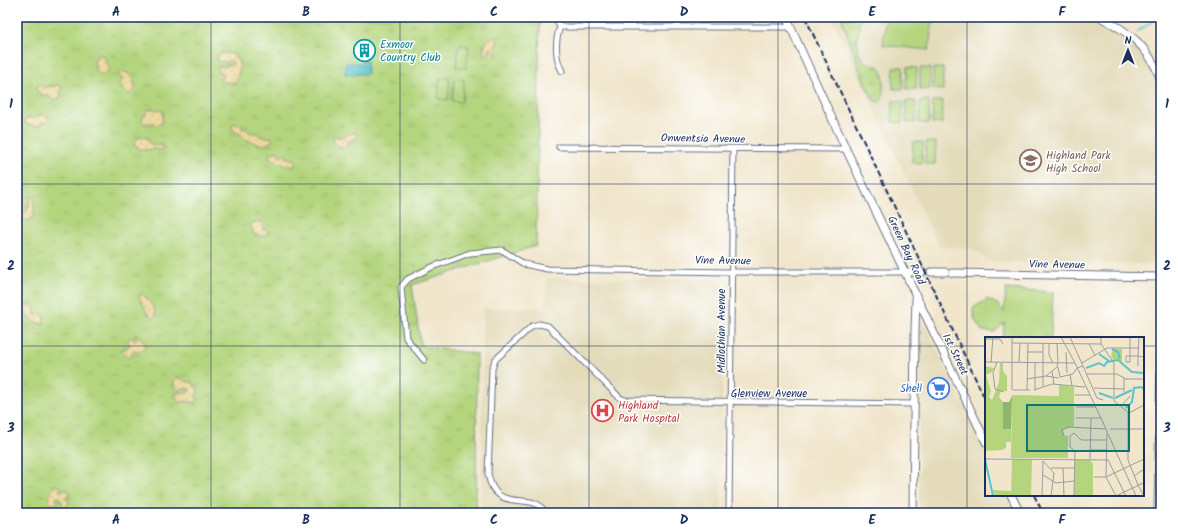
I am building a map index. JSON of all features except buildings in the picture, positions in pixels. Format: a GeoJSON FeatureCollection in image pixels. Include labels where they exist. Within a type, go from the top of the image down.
{"type":"FeatureCollection","features":[{"type":"Feature","properties":{"kind":"street"},"geometry":{"type":"LineString","coordinates":[[555,17],[560,27],[557,39],[558,64],[562,71]]}},
{"type":"Feature","properties":{"kind":"street","name":"Green Bay Road"},"geometry":{"type":"LineString","coordinates":[[786,17],[916,297],[913,513]]}},
{"type":"Feature","properties":{"kind":"street"},"geometry":{"type":"LineString","coordinates":[[1100,17],[1118,26],[1142,45],[1153,61],[1161,80]]}},
{"type":"Feature","properties":{"kind":"street"},"geometry":{"type":"LineString","coordinates":[[560,27],[790,27]]}},
{"type":"Feature","properties":{"kind":"street","name":"Onwentsia Avenue"},"geometry":{"type":"LineString","coordinates":[[559,147],[846,149]]}},
{"type":"Feature","properties":{"kind":"street","name":"Midlothian Avenue"},"geometry":{"type":"LineString","coordinates":[[729,513],[733,149]]}},
{"type":"Feature","properties":{"kind":"street","name":"Vine Avenue"},"geometry":{"type":"LineString","coordinates":[[424,360],[406,338],[401,287],[408,279],[432,267],[470,253],[502,250],[524,264],[547,269],[731,272],[922,272]]}},
{"type":"Feature","properties":{"kind":"street","name":"Vine Avenue"},"geometry":{"type":"LineString","coordinates":[[931,272],[1161,276]]}},
{"type":"Feature","properties":{"kind":"street","name":"1st Street"},"geometry":{"type":"LineString","coordinates":[[916,297],[985,440]]}},
{"type":"Feature","properties":{"kind":"street","name":"Glenview Avenue"},"geometry":{"type":"LineString","coordinates":[[545,513],[543,509],[533,502],[514,501],[502,498],[490,484],[488,474],[492,369],[495,360],[532,326],[539,324],[548,326],[620,398],[625,400],[914,404]]}},
{"type":"Feature","properties":{"kind":"street"},"geometry":{"type":"LineString","coordinates":[[1158,513],[1161,359]]}},
{"type":"Feature","properties":{"kind":"street"},"geometry":{"type":"LineString","coordinates":[[1012,496],[1020,513]]}},
{"type":"Feature","properties":{"kind":"shaded area","name":"Highland Park High School"},"geometry":{"type":"Polygon","coordinates":[[[831,17],[1089,17],[1113,28],[1128,39],[1142,54],[1151,67],[1157,82],[1160,97],[1161,126],[1158,264],[987,261],[981,254],[973,250],[960,247],[939,247],[831,17]]]}},
{"type":"Feature","properties":{"kind":"shaded area","name":"Highland Park Hospital"},"geometry":{"type":"Polygon","coordinates":[[[547,278],[723,280],[721,513],[481,513],[483,308],[546,308],[547,278]]]}},
{"type":"Feature","properties":{"kind":"shaded area"},"geometry":{"type":"Polygon","coordinates":[[[923,321],[985,449],[985,496],[1008,496],[1016,513],[919,513],[919,322],[923,321]]]}},
{"type":"Feature","properties":{"kind":"green space","name":"Exmoor Country Club"},"geometry":{"type":"Polygon","coordinates":[[[17,17],[540,17],[536,246],[412,285],[421,346],[477,354],[476,513],[17,513],[17,17]]]}},
{"type":"Feature","properties":{"kind":"green space"},"geometry":{"type":"Polygon","coordinates":[[[841,17],[859,17],[860,19],[858,39],[859,54],[863,60],[878,66],[882,70],[884,84],[881,101],[878,102],[874,100],[865,84],[841,17]]]}},
{"type":"Feature","properties":{"kind":"green space"},"geometry":{"type":"Polygon","coordinates":[[[886,17],[933,17],[929,50],[883,45],[886,17]]]}},
{"type":"Feature","properties":{"kind":"green space"},"geometry":{"type":"Polygon","coordinates":[[[459,45],[469,46],[466,68],[456,67],[459,45]]]}},
{"type":"Feature","properties":{"kind":"green space"},"geometry":{"type":"Polygon","coordinates":[[[893,67],[903,67],[903,89],[893,89],[893,67]]]}},
{"type":"Feature","properties":{"kind":"green space"},"geometry":{"type":"Polygon","coordinates":[[[907,67],[917,68],[916,89],[906,89],[907,67]]]}},
{"type":"Feature","properties":{"kind":"green space"},"geometry":{"type":"Polygon","coordinates":[[[920,68],[930,68],[930,89],[920,89],[920,68]]]}},
{"type":"Feature","properties":{"kind":"green space"},"geometry":{"type":"Polygon","coordinates":[[[933,68],[943,68],[943,90],[933,89],[933,68]]]}},
{"type":"Feature","properties":{"kind":"green space"},"geometry":{"type":"Polygon","coordinates":[[[440,78],[450,79],[448,100],[438,99],[440,78]]]}},
{"type":"Feature","properties":{"kind":"green space"},"geometry":{"type":"Polygon","coordinates":[[[454,79],[464,80],[462,102],[452,101],[454,79]]]}},
{"type":"Feature","properties":{"kind":"green space"},"geometry":{"type":"Polygon","coordinates":[[[893,101],[903,101],[902,123],[892,122],[893,101]]]}},
{"type":"Feature","properties":{"kind":"green space"},"geometry":{"type":"Polygon","coordinates":[[[906,101],[916,101],[916,123],[906,122],[906,101]]]}},
{"type":"Feature","properties":{"kind":"green space"},"geometry":{"type":"Polygon","coordinates":[[[920,101],[929,101],[929,123],[919,123],[920,101]]]}},
{"type":"Feature","properties":{"kind":"green space"},"geometry":{"type":"Polygon","coordinates":[[[933,101],[943,101],[942,123],[932,123],[933,101]]]}},
{"type":"Feature","properties":{"kind":"green space"},"geometry":{"type":"Polygon","coordinates":[[[913,142],[923,142],[922,163],[912,163],[913,142]]]}},
{"type":"Feature","properties":{"kind":"green space"},"geometry":{"type":"Polygon","coordinates":[[[926,142],[936,142],[935,164],[925,164],[926,142]]]}},
{"type":"Feature","properties":{"kind":"green space"},"geometry":{"type":"Polygon","coordinates":[[[1006,289],[1053,292],[1051,337],[1003,337],[1004,323],[995,332],[982,331],[974,318],[973,308],[987,299],[999,305],[1004,312],[1006,289]]]}},
{"type":"Feature","properties":{"kind":"sand"},"geometry":{"type":"Polygon","coordinates":[[[496,36],[498,39],[495,48],[495,56],[491,57],[489,55],[492,49],[491,47],[484,56],[483,50],[487,41],[496,36]]]}},
{"type":"Feature","properties":{"kind":"sand"},"geometry":{"type":"Polygon","coordinates":[[[222,53],[232,54],[238,60],[240,67],[235,83],[223,82],[219,79],[224,76],[223,73],[218,72],[217,68],[220,66],[225,67],[227,65],[232,65],[233,62],[231,60],[227,62],[218,61],[218,55],[222,53]]]}},
{"type":"Feature","properties":{"kind":"sand"},"geometry":{"type":"Polygon","coordinates":[[[98,55],[105,57],[105,62],[109,67],[107,74],[99,74],[96,72],[94,62],[98,55]]]}},
{"type":"Feature","properties":{"kind":"sand"},"geometry":{"type":"Polygon","coordinates":[[[121,71],[128,73],[134,80],[136,88],[130,94],[124,92],[121,86],[120,82],[123,79],[119,76],[119,72],[121,71]]]}},
{"type":"Feature","properties":{"kind":"sand"},"geometry":{"type":"Polygon","coordinates":[[[38,85],[44,88],[57,85],[61,86],[61,96],[58,99],[52,100],[49,95],[44,96],[35,89],[38,85]]]}},
{"type":"Feature","properties":{"kind":"sand"},"geometry":{"type":"Polygon","coordinates":[[[152,109],[163,111],[162,123],[157,125],[151,123],[144,124],[142,121],[143,116],[147,113],[147,110],[152,109]]]}},
{"type":"Feature","properties":{"kind":"sand"},"geometry":{"type":"Polygon","coordinates":[[[43,114],[48,117],[49,120],[38,126],[29,125],[24,122],[26,118],[35,118],[43,114]]]}},
{"type":"Feature","properties":{"kind":"sand"},"geometry":{"type":"Polygon","coordinates":[[[234,123],[241,125],[243,129],[247,129],[250,133],[256,132],[261,137],[271,137],[273,141],[264,145],[245,139],[241,134],[233,131],[232,127],[234,123]]]}},
{"type":"Feature","properties":{"kind":"sand"},"geometry":{"type":"Polygon","coordinates":[[[352,133],[357,134],[358,138],[347,142],[346,147],[341,147],[335,144],[333,138],[334,136],[343,137],[352,133]]]}},
{"type":"Feature","properties":{"kind":"sand"},"geometry":{"type":"Polygon","coordinates":[[[141,136],[145,138],[148,137],[149,143],[154,145],[162,144],[163,149],[143,150],[137,147],[134,144],[141,136]]]}},
{"type":"Feature","properties":{"kind":"sand"},"geometry":{"type":"Polygon","coordinates":[[[277,151],[281,157],[286,155],[288,158],[294,159],[295,165],[292,167],[271,159],[269,154],[277,151]]]}},
{"type":"Feature","properties":{"kind":"sand"},"geometry":{"type":"Polygon","coordinates":[[[30,196],[33,196],[34,201],[34,216],[28,221],[22,220],[21,217],[28,208],[30,196]]]}},
{"type":"Feature","properties":{"kind":"sand"},"geometry":{"type":"Polygon","coordinates":[[[260,221],[264,226],[263,229],[269,232],[267,235],[260,236],[253,234],[251,225],[260,221]]]}},
{"type":"Feature","properties":{"kind":"sand"},"geometry":{"type":"Polygon","coordinates":[[[141,294],[148,300],[154,309],[156,315],[153,318],[147,313],[139,297],[141,294]]]}},
{"type":"Feature","properties":{"kind":"sand"},"geometry":{"type":"Polygon","coordinates":[[[24,304],[27,304],[28,307],[30,304],[33,304],[36,316],[39,313],[44,315],[43,325],[34,321],[24,313],[24,304]]]}},
{"type":"Feature","properties":{"kind":"sand"},"geometry":{"type":"Polygon","coordinates":[[[136,335],[143,340],[145,347],[138,352],[133,352],[128,358],[122,349],[127,348],[128,345],[131,345],[127,341],[129,339],[132,338],[135,341],[136,335]]]}},
{"type":"Feature","properties":{"kind":"sand"},"geometry":{"type":"Polygon","coordinates":[[[178,377],[188,382],[192,382],[198,390],[196,397],[198,400],[194,403],[187,401],[179,403],[175,394],[182,392],[185,393],[190,391],[190,389],[183,388],[179,390],[175,388],[174,382],[178,377]]]}},
{"type":"Feature","properties":{"kind":"sand"},"geometry":{"type":"Polygon","coordinates":[[[57,486],[61,486],[60,492],[64,489],[69,491],[70,497],[66,496],[65,498],[69,500],[66,507],[62,506],[62,502],[59,497],[56,498],[58,502],[57,504],[52,505],[50,503],[49,498],[52,490],[57,486]]]}},
{"type":"Feature","properties":{"kind":"water"},"geometry":{"type":"Polygon","coordinates":[[[362,60],[367,60],[367,74],[345,74],[346,63],[362,63],[362,60]]]}},
{"type":"Feature","properties":{"kind":"waterway"},"geometry":{"type":"LineString","coordinates":[[1138,31],[1159,17]]}},
{"type":"Feature","properties":{"kind":"railway"},"geometry":{"type":"LineString","coordinates":[[805,17],[985,399]]}},
{"type":"Feature","properties":{"kind":"railway"},"geometry":{"type":"LineString","coordinates":[[1034,496],[1043,513]]}},
{"type":"Feature","properties":{"kind":"place","name":"Exmoor Country Club"},"geometry":{"type":"Point","coordinates":[365,50]}},
{"type":"Feature","properties":{"kind":"place","name":"Highland Park High School"},"geometry":{"type":"Point","coordinates":[1030,161]}},
{"type":"Feature","properties":{"kind":"place","name":"Shell"},"geometry":{"type":"Point","coordinates":[938,388]}},
{"type":"Feature","properties":{"kind":"place","name":"Highland Park Hospital"},"geometry":{"type":"Point","coordinates":[602,411]}}]}
